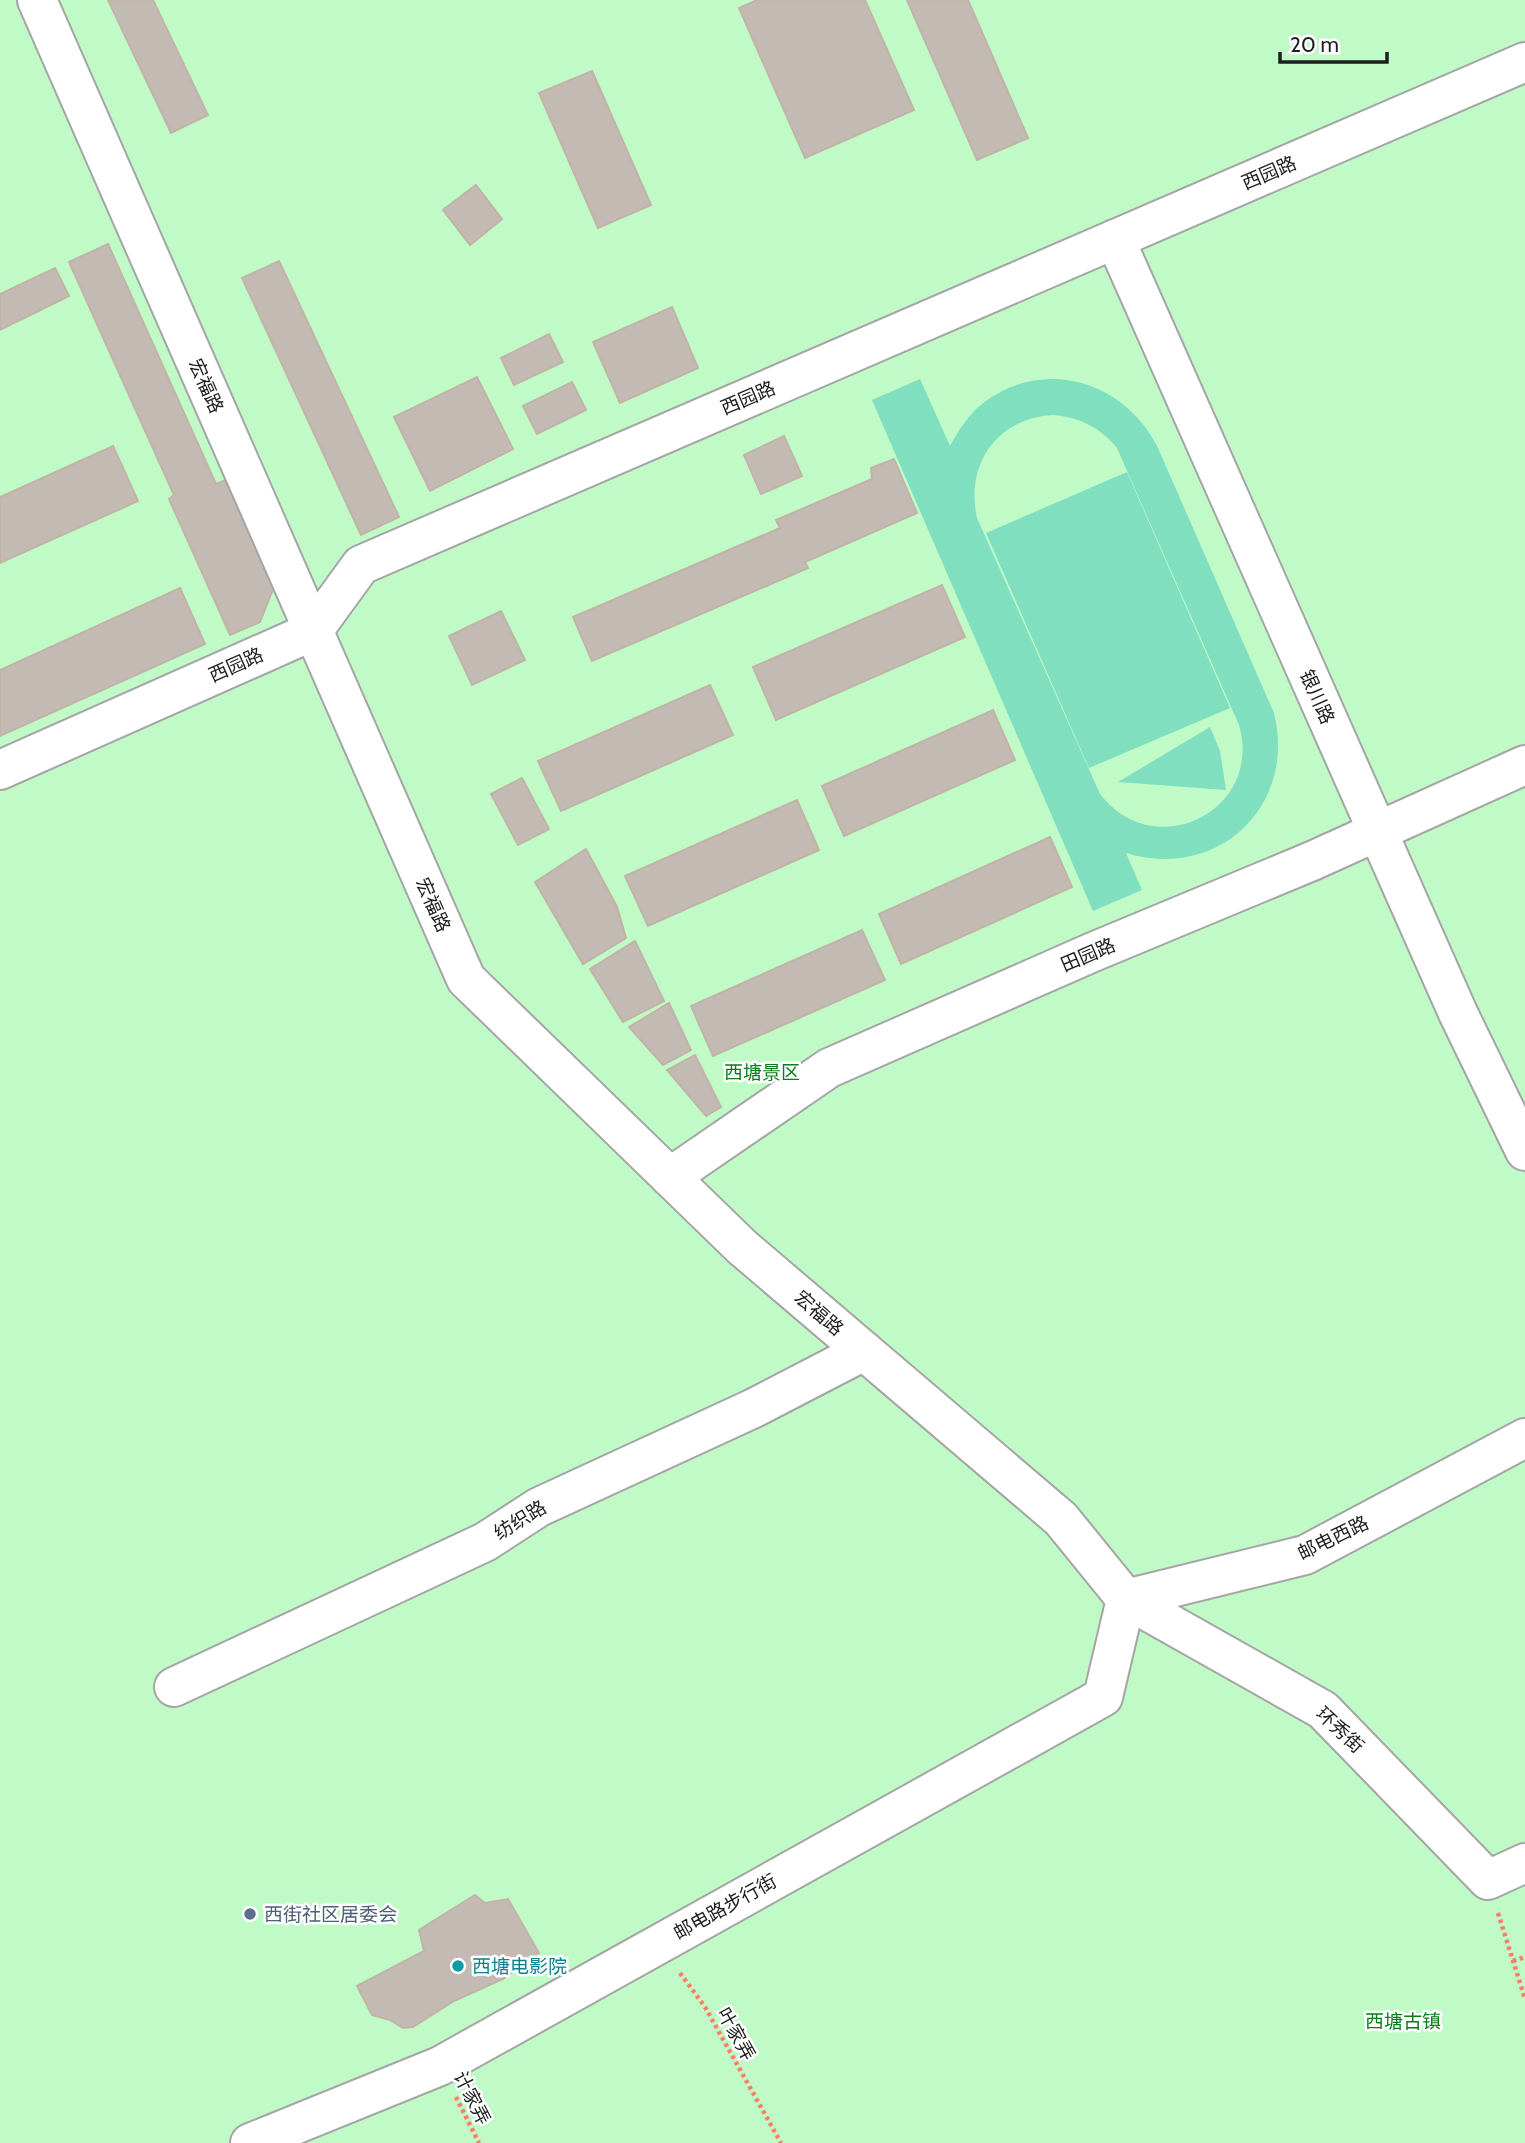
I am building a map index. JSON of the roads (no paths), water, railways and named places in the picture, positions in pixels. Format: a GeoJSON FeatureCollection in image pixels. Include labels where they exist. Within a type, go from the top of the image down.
{"type":"FeatureCollection","features":[{"type":"Feature","properties":{"kind":"street","name":"宏福路"},"geometry":{"type":"LineString","coordinates":[[37,0],[466,979],[742,1247],[1061,1519],[1126,1599]]}},
{"type":"Feature","properties":{"kind":"street","name":"西园路"},"geometry":{"type":"LineString","coordinates":[[0,770],[313,631],[361,565],[1525,62]]}},
{"type":"Feature","properties":{"kind":"street","name":"银川路"},"geometry":{"type":"LineString","coordinates":[[1115,239],[1458,1013],[1525,1152]]}},
{"type":"Feature","properties":{"kind":"street","name":"田园路"},"geometry":{"type":"LineString","coordinates":[[670,1177],[829,1068],[1525,765]]}},
{"type":"Feature","properties":{"kind":"street","name":"纺织路"},"geometry":{"type":"LineString","coordinates":[[174,1687],[485,1542],[539,1507],[754,1408],[864,1351]]}},
{"type":"Feature","properties":{"kind":"street","name":"邮电西路"},"geometry":{"type":"LineString","coordinates":[[1126,1599],[1305,1555],[1525,1438]]}},
{"type":"Feature","properties":{"kind":"street","name":"环秀街"},"geometry":{"type":"LineString","coordinates":[[1126,1599],[1324,1710],[1488,1880],[1525,1863]]}},
{"type":"Feature","properties":{"kind":"street","name":"邮电路步行街"},"geometry":{"type":"LineString","coordinates":[[250,2143],[440,2066],[1103,1697],[1126,1599]]}},
{"type":"Feature","properties":{"kind":"place","name":"西街社区居委会"},"geometry":{"type":"Point","coordinates":[250,1914]}},
{"type":"Feature","properties":{"kind":"place","name":"西塘电影院"},"geometry":{"type":"Point","coordinates":[458,1966]}},
{"type":"Feature","properties":{"kind":"park label","name":"西塘景区"},"geometry":{"type":"Point","coordinates":[762,1072]}},
{"type":"Feature","properties":{"kind":"park label","name":"西塘古镇"},"geometry":{"type":"Point","coordinates":[1403,2021]}}]}
